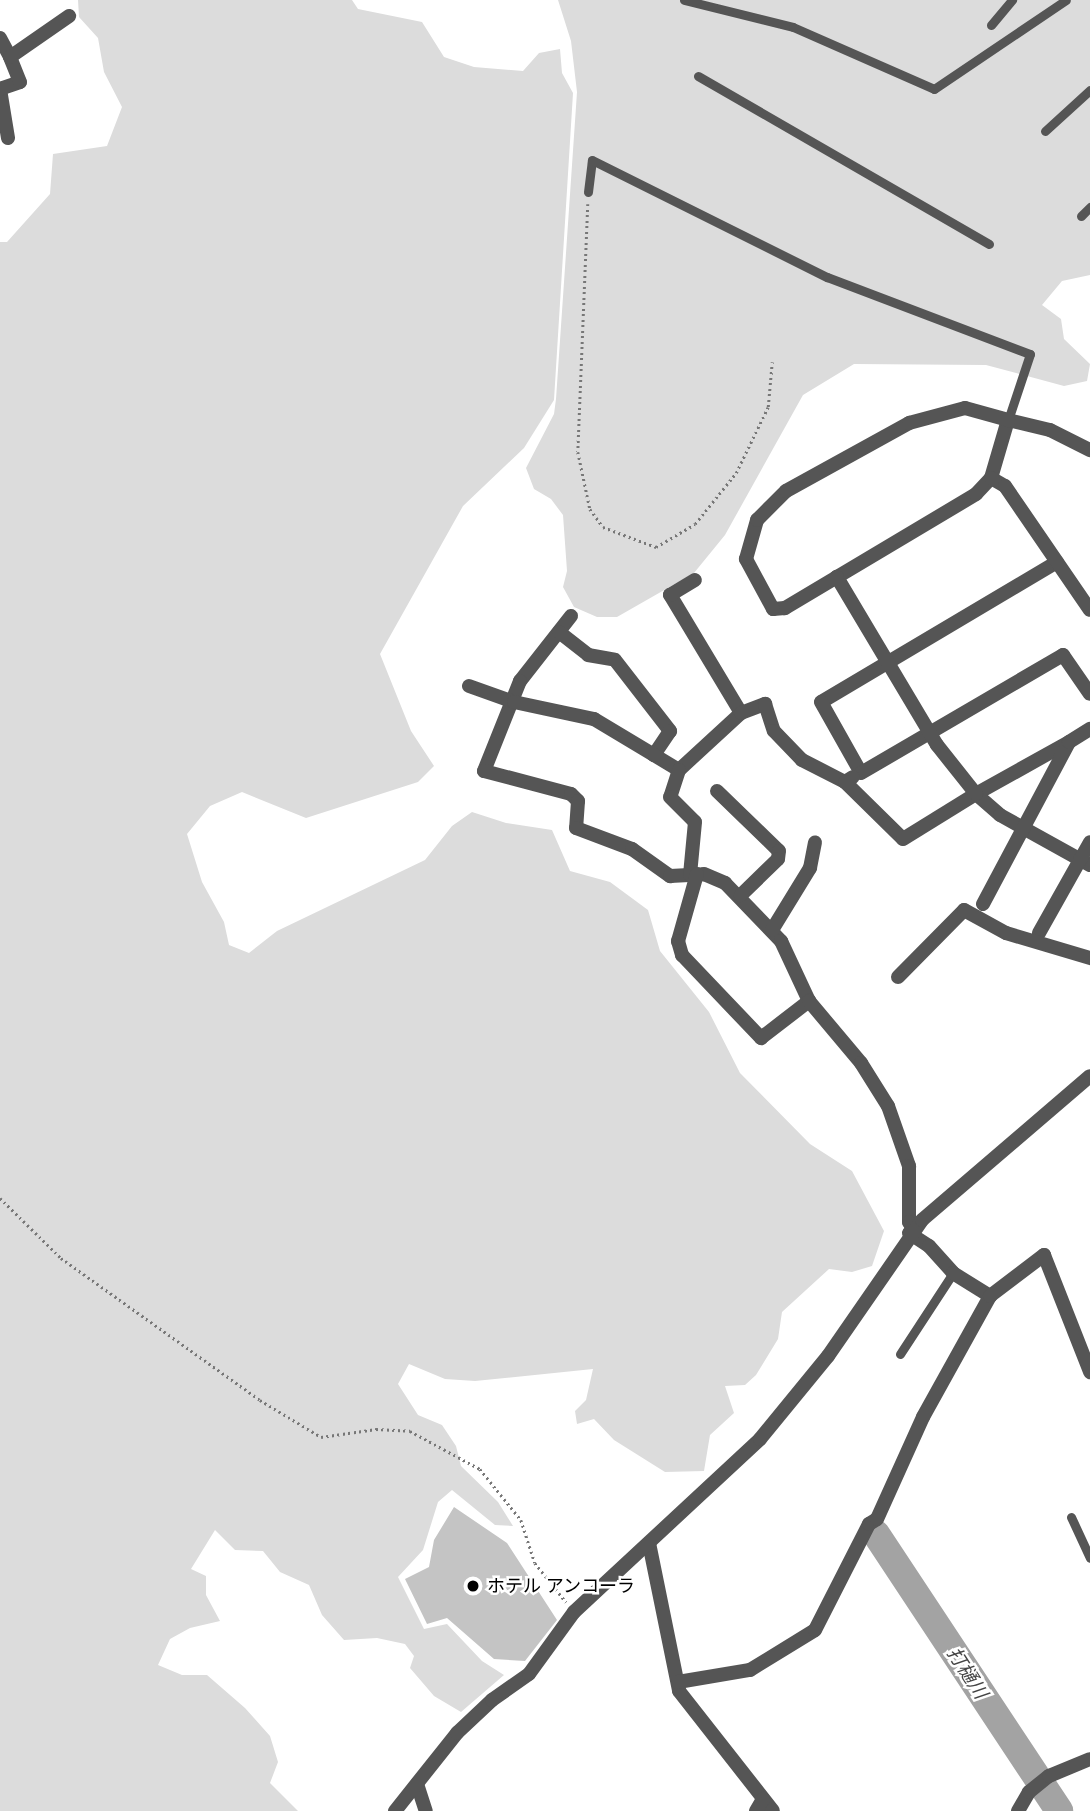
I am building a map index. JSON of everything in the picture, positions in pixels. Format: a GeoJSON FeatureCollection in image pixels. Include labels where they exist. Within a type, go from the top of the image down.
{"type":"FeatureCollection","features":[{"type":"Feature","properties":{"kind":"street"},"geometry":{"type":"LineString","coordinates":[[10,57],[69,16]]}},
{"type":"Feature","properties":{"kind":"street"},"geometry":{"type":"LineString","coordinates":[[0,38],[20,82],[0,89],[8,138]]}},
{"type":"Feature","properties":{"kind":"street"},"geometry":{"type":"LineString","coordinates":[[1008,420],[991,478],[976,494],[785,608],[773,609],[746,559],[757,520],[769,503],[909,423],[965,408],[1050,430],[1090,450]]}},
{"type":"Feature","properties":{"kind":"street"},"geometry":{"type":"LineString","coordinates":[[991,478],[1005,486],[1090,610]]}},
{"type":"Feature","properties":{"kind":"street"},"geometry":{"type":"LineString","coordinates":[[861,773],[821,702],[1057,562]]}},
{"type":"Feature","properties":{"kind":"street"},"geometry":{"type":"LineString","coordinates":[[837,577],[930,733],[976,794],[1024,829],[1085,862]]}},
{"type":"Feature","properties":{"kind":"street"},"geometry":{"type":"LineString","coordinates":[[695,580],[670,595],[741,713]]}},
{"type":"Feature","properties":{"kind":"street"},"geometry":{"type":"LineString","coordinates":[[570,616],[520,681],[514,702],[484,771],[561,789],[578,801],[576,828],[632,849],[670,876],[717,877],[741,895],[772,930],[809,1001],[861,1063],[888,1106],[909,1166],[911,1231],[929,1246],[953,1273],[990,1296]]}},
{"type":"Feature","properties":{"kind":"street"},"geometry":{"type":"LineString","coordinates":[[559,632],[587,655],[615,660],[670,730],[654,755]]}},
{"type":"Feature","properties":{"kind":"street"},"geometry":{"type":"LineString","coordinates":[[845,782],[1063,655],[1090,694]]}},
{"type":"Feature","properties":{"kind":"street"},"geometry":{"type":"LineString","coordinates":[[469,686],[514,702],[594,719],[679,770]]}},
{"type":"Feature","properties":{"kind":"street"},"geometry":{"type":"LineString","coordinates":[[809,1001],[761,1038],[682,955],[678,941],[693,875],[695,822],[670,797],[679,770],[741,713],[765,704],[774,730],[802,760],[845,782],[903,839],[1090,729]]}},
{"type":"Feature","properties":{"kind":"street"},"geometry":{"type":"LineString","coordinates":[[983,904],[1069,741]]}},
{"type":"Feature","properties":{"kind":"street"},"geometry":{"type":"LineString","coordinates":[[717,791],[779,851],[778,859],[741,895]]}},
{"type":"Feature","properties":{"kind":"street"},"geometry":{"type":"LineString","coordinates":[[772,930],[810,868],[815,842]]}},
{"type":"Feature","properties":{"kind":"street"},"geometry":{"type":"LineString","coordinates":[[1038,933],[1085,862],[1090,842]]}},
{"type":"Feature","properties":{"kind":"street"},"geometry":{"type":"LineString","coordinates":[[898,977],[964,910],[1006,933],[1090,958]]}},
{"type":"Feature","properties":{"kind":"street"},"geometry":{"type":"LineString","coordinates":[[395,1811],[457,1734],[492,1700],[529,1674],[574,1612],[760,1439],[848,1329],[911,1231],[1090,1076]]}},
{"type":"Feature","properties":{"kind":"street"},"geometry":{"type":"LineString","coordinates":[[678,1682],[750,1670],[785,1653],[815,1630],[869,1524],[877,1519],[922,1417],[990,1296],[1044,1255],[1090,1372]]}},
{"type":"Feature","properties":{"kind":"street"},"geometry":{"type":"LineString","coordinates":[[649,1543],[679,1691],[760,1805],[773,1811]]}},
{"type":"Feature","properties":{"kind":"street"},"geometry":{"type":"LineString","coordinates":[[1018,1811],[1029,1792],[1049,1776],[1090,1759]]}},
{"type":"Feature","properties":{"kind":"street"},"geometry":{"type":"LineString","coordinates":[[417,1784],[426,1811]]}},
{"type":"Feature","properties":{"kind":"lane"},"geometry":{"type":"LineString","coordinates":[[684,0],[793,27],[934,89],[1066,0]]}},
{"type":"Feature","properties":{"kind":"lane"},"geometry":{"type":"LineString","coordinates":[[991,25],[1012,0]]}},
{"type":"Feature","properties":{"kind":"lane"},"geometry":{"type":"LineString","coordinates":[[698,76],[989,244]]}},
{"type":"Feature","properties":{"kind":"lane"},"geometry":{"type":"LineString","coordinates":[[1045,131],[1090,90]]}},
{"type":"Feature","properties":{"kind":"lane"},"geometry":{"type":"LineString","coordinates":[[588,192],[592,160],[827,277],[1030,354],[1008,420]]}},
{"type":"Feature","properties":{"kind":"lane"},"geometry":{"type":"LineString","coordinates":[[1081,216],[1090,207]]}},
{"type":"Feature","properties":{"kind":"lane"},"geometry":{"type":"LineString","coordinates":[[900,1354],[953,1273]]}},
{"type":"Feature","properties":{"kind":"lane"},"geometry":{"type":"LineString","coordinates":[[1072,1517],[1090,1558]]}},
{"type":"Feature","properties":{"kind":"path"},"geometry":{"type":"LineString","coordinates":[[588,192],[578,452],[590,509],[603,527],[656,547],[695,524],[736,473],[768,407],[772,362]]}},
{"type":"Feature","properties":{"kind":"path"},"geometry":{"type":"LineString","coordinates":[[0,1198],[61,1258],[260,1400],[321,1437],[376,1429],[410,1431],[480,1469],[521,1520],[535,1563],[574,1612]]}},
{"type":"Feature","properties":{"kind":"shaded area"},"geometry":{"type":"Polygon","coordinates":[[[78,0],[352,0],[358,9],[422,22],[444,57],[474,67],[523,71],[539,53],[560,49],[562,73],[573,93],[554,400],[524,448],[463,506],[380,654],[411,731],[434,766],[418,782],[306,818],[242,792],[210,806],[187,834],[202,882],[224,922],[229,945],[249,953],[277,931],[425,860],[452,826],[472,812],[506,823],[552,830],[570,871],[610,882],[648,910],[660,951],[709,1012],[740,1073],[810,1144],[852,1171],[884,1231],[872,1266],[852,1272],[829,1269],[782,1312],[778,1339],[756,1375],[745,1385],[725,1386],[734,1413],[710,1435],[704,1471],[665,1472],[614,1440],[594,1419],[577,1424],[575,1411],[586,1400],[593,1369],[475,1381],[445,1379],[409,1364],[398,1384],[418,1415],[442,1425],[456,1446],[461,1466],[498,1502],[513,1526],[495,1525],[452,1490],[438,1502],[423,1550],[398,1577],[424,1629],[447,1624],[482,1661],[504,1675],[461,1712],[434,1696],[410,1668],[414,1656],[405,1644],[377,1638],[344,1640],[322,1615],[309,1585],[280,1572],[263,1551],[235,1550],[215,1530],[191,1569],[206,1576],[206,1595],[220,1621],[190,1628],[170,1639],[158,1665],[182,1675],[207,1675],[245,1708],[270,1736],[278,1762],[270,1783],[298,1811],[0,1811],[0,242],[7,242],[50,194],[53,154],[107,146],[122,107],[104,72],[98,38],[79,17],[78,0]]]}},
{"type":"Feature","properties":{"kind":"shaded area"},"geometry":{"type":"Polygon","coordinates":[[[558,0],[1090,0],[1090,275],[1062,281],[1042,305],[1061,319],[1064,339],[1090,364],[1087,381],[1064,386],[986,365],[854,364],[803,395],[725,535],[694,573],[617,617],[597,617],[574,607],[563,587],[567,571],[563,515],[551,499],[534,489],[526,468],[554,414],[577,92],[571,41],[558,0]]]}},
{"type":"Feature","properties":{"kind":"building","name":"ホテル アンコーラ"},"geometry":{"type":"Polygon","coordinates":[[[454,1507],[507,1543],[557,1620],[525,1661],[494,1659],[447,1618],[427,1624],[405,1579],[429,1567],[434,1540],[454,1507]]]}},
{"type":"Feature","properties":{"kind":"waterway","name":"打樋川"},"geometry":{"type":"LineString","coordinates":[[876,1534],[1059,1811]]}},
{"type":"Feature","properties":{"kind":"place","name":"ホテル アンコーラ"},"geometry":{"type":"Point","coordinates":[473,1586]}}]}
